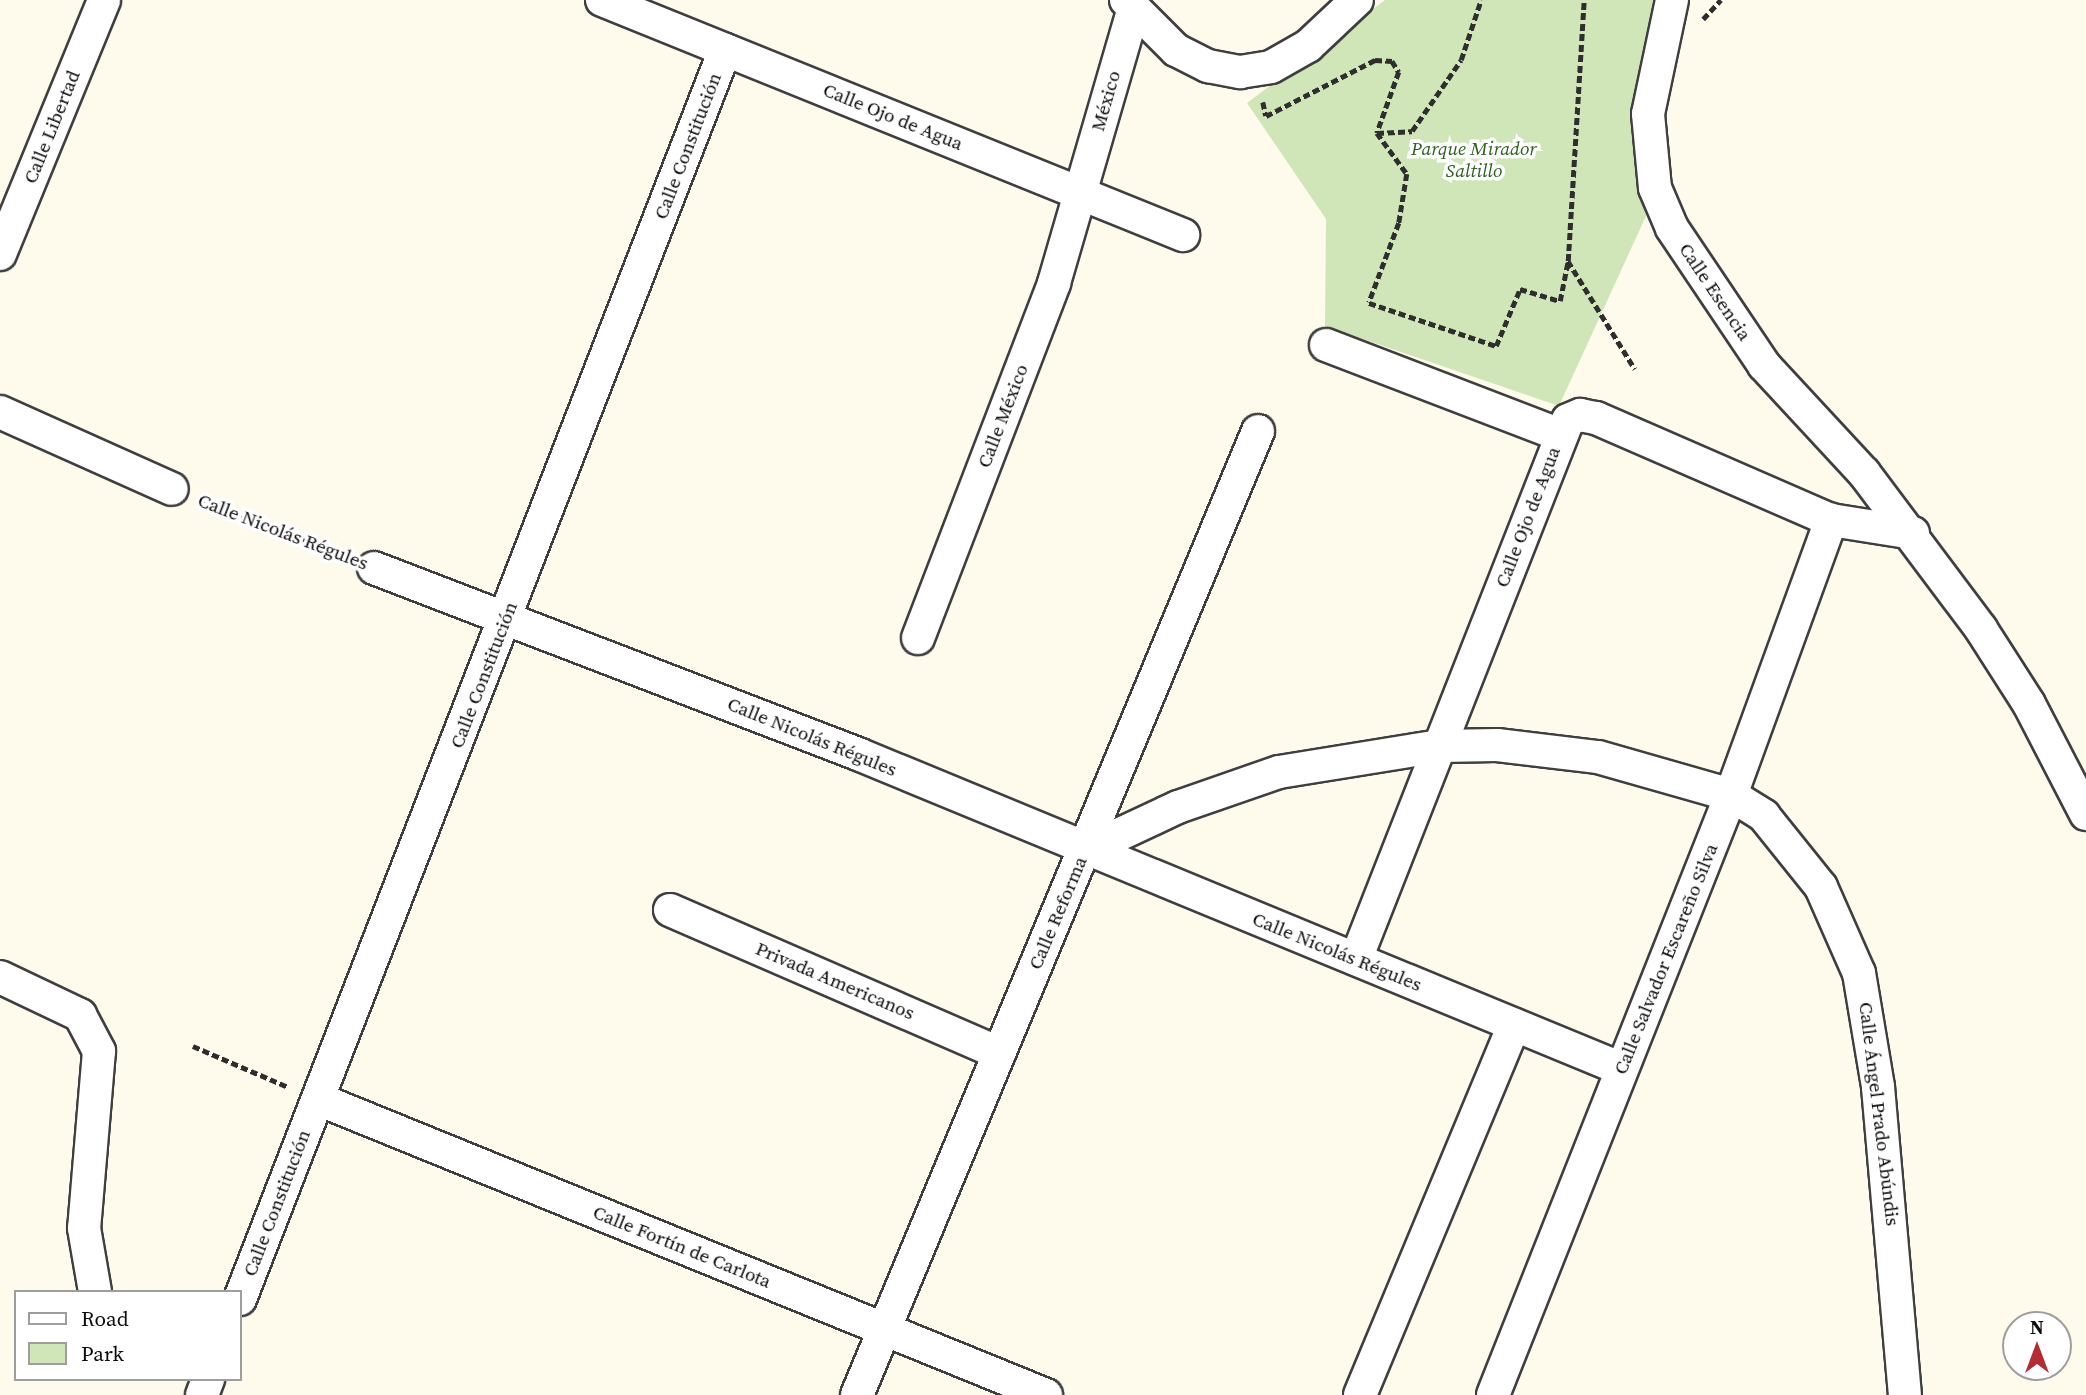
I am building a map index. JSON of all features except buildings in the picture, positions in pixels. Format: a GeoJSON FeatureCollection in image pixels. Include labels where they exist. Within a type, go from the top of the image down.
{"type":"FeatureCollection","features":[{"type":"Feature","properties":{"kind":"street","name":"Calle Libertad"},"geometry":{"type":"LineString","coordinates":[[0,254],[104,0]]}},
{"type":"Feature","properties":{"kind":"street","name":"Calle Ojo de Agua"},"geometry":{"type":"LineString","coordinates":[[602,0],[1183,235]]}},
{"type":"Feature","properties":{"kind":"street"},"geometry":{"type":"LineString","coordinates":[[1129,5],[1175,50],[1208,66],[1240,72],[1271,67],[1308,47],[1357,0]]}},
{"type":"Feature","properties":{"kind":"street","name":"Calle Esencia"},"geometry":{"type":"LineString","coordinates":[[1672,0],[1648,114],[1655,188],[1672,228],[1764,365],[1913,533],[2029,704],[2086,814]]}},
{"type":"Feature","properties":{"kind":"street","name":"México"},"geometry":{"type":"LineString","coordinates":[[1080,192],[1129,5]]}},
{"type":"Feature","properties":{"kind":"street","name":"Calle Constitución"},"geometry":{"type":"LineString","coordinates":[[242,1294],[726,50]]}},
{"type":"Feature","properties":{"kind":"street","name":"Calle México"},"geometry":{"type":"LineString","coordinates":[[918,638],[1054,283],[1080,192]]}},
{"type":"Feature","properties":{"kind":"street"},"geometry":{"type":"LineString","coordinates":[[1326,345],[1560,435]]}},
{"type":"Feature","properties":{"kind":"street"},"geometry":{"type":"LineString","coordinates":[[0,412],[172,489]]}},
{"type":"Feature","properties":{"kind":"street","name":"Calle Ojo de Agua"},"geometry":{"type":"LineString","coordinates":[[1356,959],[1568,420],[1580,415],[1596,418],[1830,520],[1913,533]]}},
{"type":"Feature","properties":{"kind":"street","name":"Calle Reforma"},"geometry":{"type":"LineString","coordinates":[[858,1395],[1258,431]]}},
{"type":"Feature","properties":{"kind":"street","name":"Calle Salvador Escareño Silva"},"geometry":{"type":"LineString","coordinates":[[1493,1395],[1731,795],[1830,520]]}},
{"type":"Feature","properties":{"kind":"street","name":"Calle Nicolás Régules"},"geometry":{"type":"LineString","coordinates":[[374,568],[858,754],[1084,851],[1622,1069]]}},
{"type":"Feature","properties":{"kind":"street","name":"Calle Ángel Prado Abúndis"},"geometry":{"type":"LineString","coordinates":[[1084,851],[1178,807],[1279,772],[1440,746],[1497,745],[1586,755],[1731,795],[1764,816],[1796,851],[1836,916],[1859,972],[1875,1053],[1905,1395]]}},
{"type":"Feature","properties":{"kind":"street","name":"Privada Americanos"},"geometry":{"type":"LineString","coordinates":[[670,910],[999,1053]]}},
{"type":"Feature","properties":{"kind":"street"},"geometry":{"type":"LineString","coordinates":[[0,977],[80,1016],[99,1051],[84,1228],[95,1290]]}},
{"type":"Feature","properties":{"kind":"street"},"geometry":{"type":"LineString","coordinates":[[1360,1395],[1514,1025]]}},
{"type":"Feature","properties":{"kind":"street","name":"Calle Fortín de Carlota"},"geometry":{"type":"LineString","coordinates":[[318,1099],[1046,1395]]}},
{"type":"Feature","properties":{"kind":"path"},"geometry":{"type":"LineString","coordinates":[[1377,133],[1412,131],[1461,60],[1481,0]]}},
{"type":"Feature","properties":{"kind":"path"},"geometry":{"type":"LineString","coordinates":[[1377,133],[1407,174],[1399,223],[1369,303],[1496,346],[1520,289],[1560,301],[1568,261],[1584,0]]}},
{"type":"Feature","properties":{"kind":"path"},"geometry":{"type":"LineString","coordinates":[[1256,69],[1266,116],[1375,60],[1392,61],[1399,72],[1377,133]]}},
{"type":"Feature","properties":{"kind":"path"},"geometry":{"type":"LineString","coordinates":[[1568,261],[1635,369]]}},
{"type":"Feature","properties":{"kind":"path","name":"Calle Nicolás Régules"},"geometry":{"type":"LineString","coordinates":[[172,489],[374,568]]}},
{"type":"Feature","properties":{"kind":"path"},"geometry":{"type":"LineString","coordinates":[[193,1046],[318,1099]]}},
{"type":"Feature","properties":{"kind":"green space","name":"Parque Mirador Saltillo"},"geometry":{"type":"Polygon","coordinates":[[[1385,0],[1653,0],[1631,131],[1646,216],[1559,406],[1325,326],[1326,219],[1247,103],[1385,0]]]}}]}
